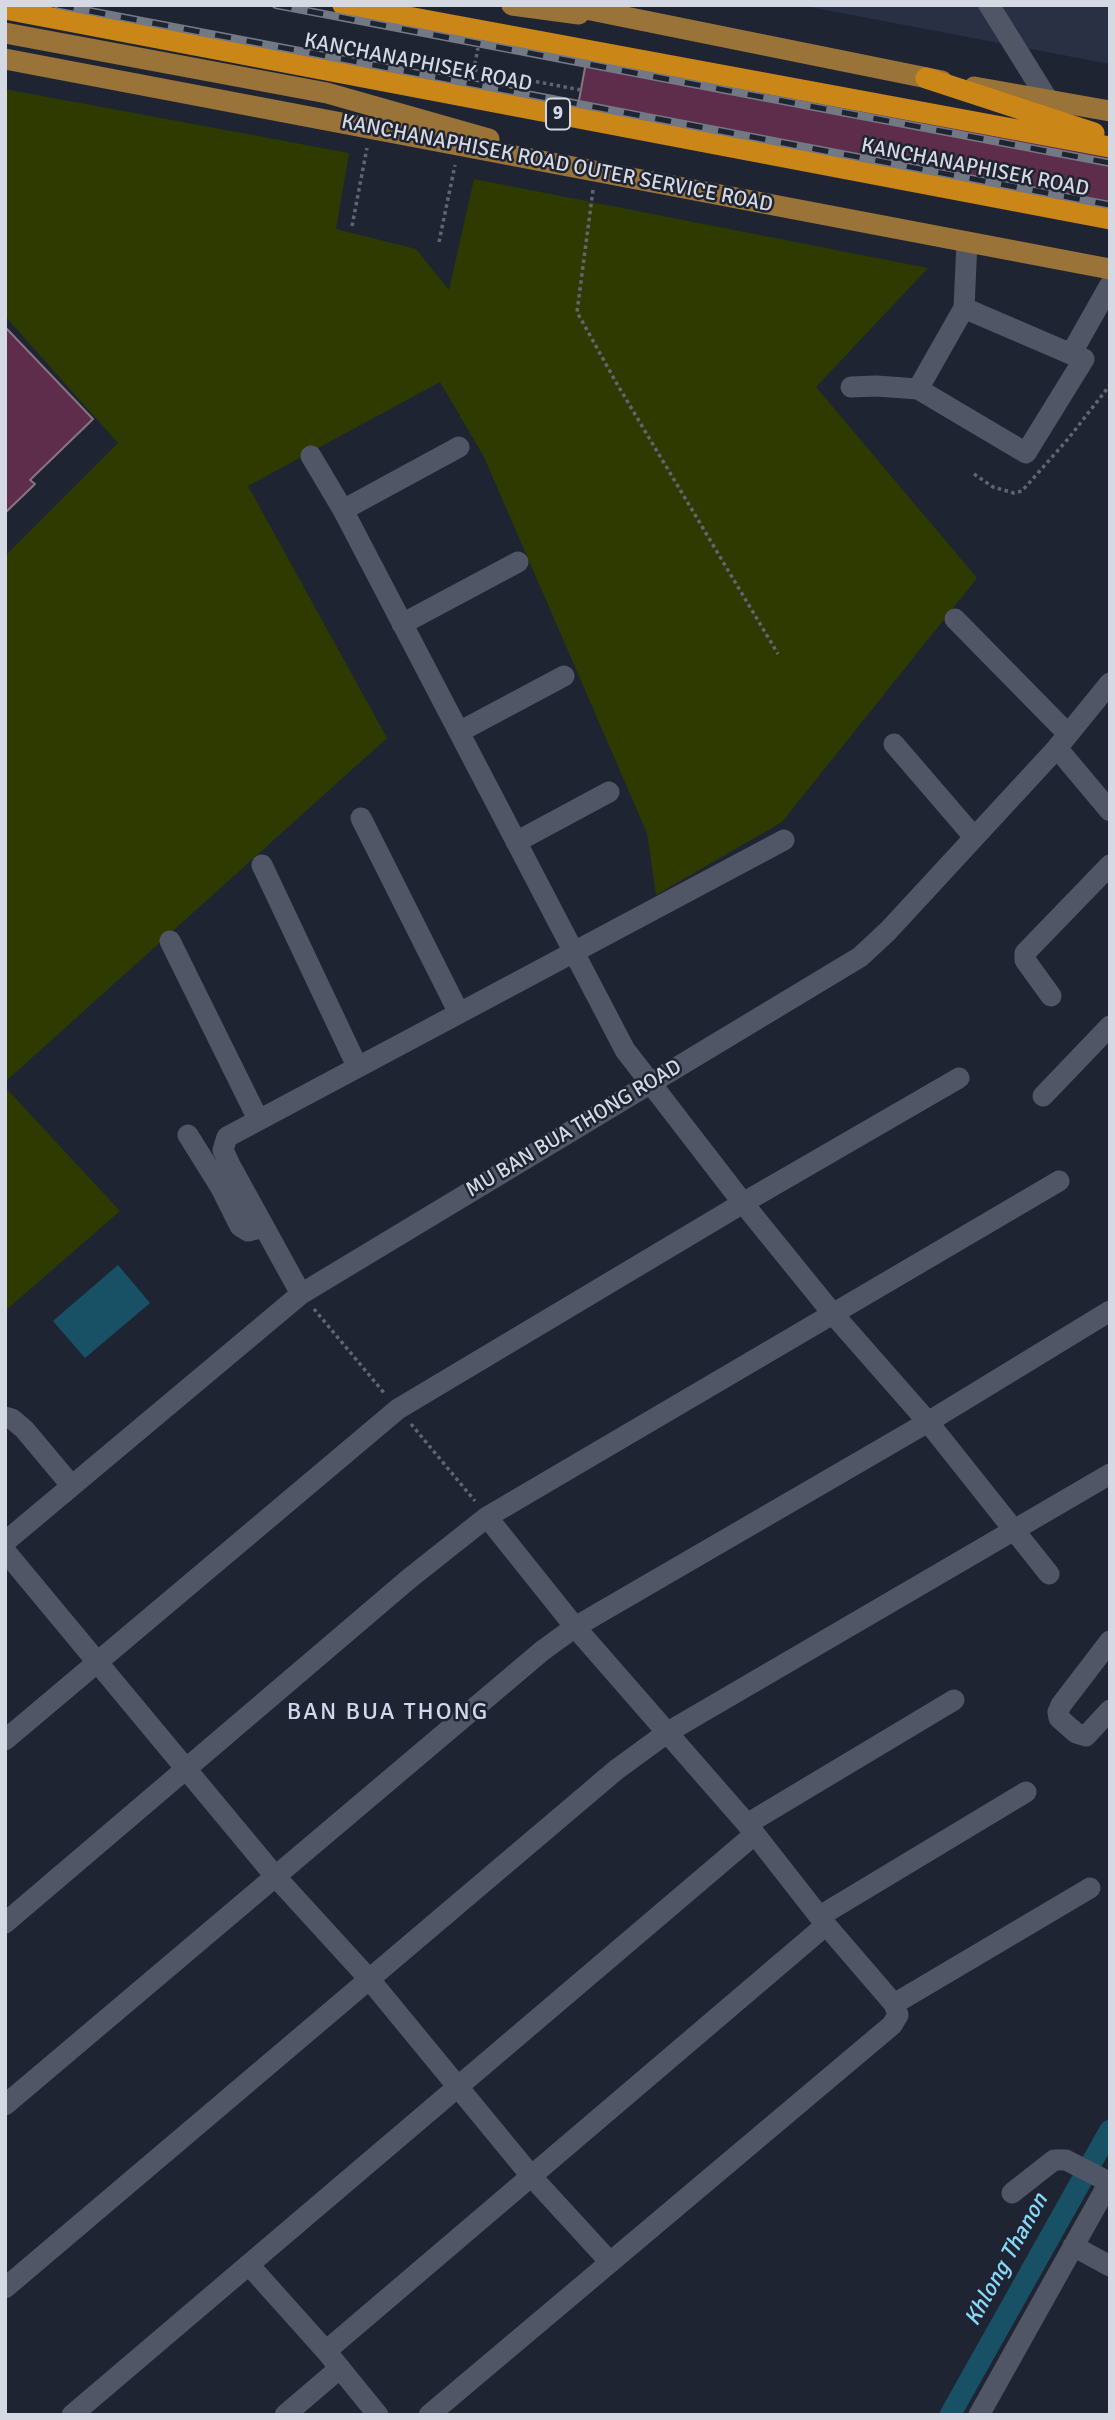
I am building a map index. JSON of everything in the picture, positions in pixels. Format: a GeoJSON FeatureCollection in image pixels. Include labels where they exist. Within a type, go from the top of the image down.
{"type":"FeatureCollection","features":[{"type":"Feature","properties":{"kind":"highway","name":"KANCHANAPHISEK ROAD"},"geometry":{"type":"LineString","coordinates":[[343,5],[1110,147]]}},
{"type":"Feature","properties":{"kind":"highway","name":"KANCHANAPHISEK ROAD"},"geometry":{"type":"LineString","coordinates":[[5,9],[1110,219]]}},
{"type":"Feature","properties":{"kind":"highway"},"geometry":{"type":"LineString","coordinates":[[926,78],[1110,138]]}},
{"type":"Feature","properties":{"kind":"main road"},"geometry":{"type":"LineString","coordinates":[[512,5],[659,25]]}},
{"type":"Feature","properties":{"kind":"main road"},"geometry":{"type":"LineString","coordinates":[[566,5],[926,78],[1110,111]]}},
{"type":"Feature","properties":{"kind":"main road"},"geometry":{"type":"LineString","coordinates":[[5,33],[327,93],[622,176]]}},
{"type":"Feature","properties":{"kind":"main road","name":"KANCHANAPHISEK ROAD OUTER SERVICE ROAD"},"geometry":{"type":"LineString","coordinates":[[5,59],[1110,269]]}},
{"type":"Feature","properties":{"kind":"street"},"geometry":{"type":"LineString","coordinates":[[989,5],[1048,100]]}},
{"type":"Feature","properties":{"kind":"street"},"geometry":{"type":"LineString","coordinates":[[918,389],[964,309],[967,242]]}},
{"type":"Feature","properties":{"kind":"street"},"geometry":{"type":"LineString","coordinates":[[1071,354],[1110,285]]}},
{"type":"Feature","properties":{"kind":"street"},"geometry":{"type":"LineString","coordinates":[[852,387],[918,389],[1026,453],[1084,359],[964,309]]}},
{"type":"Feature","properties":{"kind":"street"},"geometry":{"type":"LineString","coordinates":[[343,510],[459,447]]}},
{"type":"Feature","properties":{"kind":"street"},"geometry":{"type":"LineString","coordinates":[[311,456],[343,510],[625,1050],[743,1203],[833,1314],[928,1422],[1049,1574]]}},
{"type":"Feature","properties":{"kind":"street"},"geometry":{"type":"LineString","coordinates":[[402,624],[518,562]]}},
{"type":"Feature","properties":{"kind":"street"},"geometry":{"type":"LineString","coordinates":[[955,619],[1063,741],[1110,811]]}},
{"type":"Feature","properties":{"kind":"street"},"geometry":{"type":"LineString","coordinates":[[459,732],[564,676]]}},
{"type":"Feature","properties":{"kind":"street","name":"MU BAN BUA THONG ROAD"},"geometry":{"type":"LineString","coordinates":[[5,1542],[301,1294],[860,957],[888,931],[1063,741],[1110,682]]}},
{"type":"Feature","properties":{"kind":"street"},"geometry":{"type":"LineString","coordinates":[[894,744],[974,837]]}},
{"type":"Feature","properties":{"kind":"street"},"geometry":{"type":"LineString","coordinates":[[516,842],[609,792]]}},
{"type":"Feature","properties":{"kind":"street"},"geometry":{"type":"LineString","coordinates":[[360,818],[459,1013]]}},
{"type":"Feature","properties":{"kind":"street"},"geometry":{"type":"LineString","coordinates":[[301,1294],[223,1150],[227,1138],[357,1066],[784,840]]}},
{"type":"Feature","properties":{"kind":"street"},"geometry":{"type":"LineString","coordinates":[[1051,996],[1025,960],[1025,953],[1110,864]]}},
{"type":"Feature","properties":{"kind":"street"},"geometry":{"type":"LineString","coordinates":[[262,865],[357,1066]]}},
{"type":"Feature","properties":{"kind":"street"},"geometry":{"type":"LineString","coordinates":[[170,941],[258,1119]]}},
{"type":"Feature","properties":{"kind":"street"},"geometry":{"type":"LineString","coordinates":[[1043,1096],[1110,1026]]}},
{"type":"Feature","properties":{"kind":"street"},"geometry":{"type":"LineString","coordinates":[[5,1741],[398,1409],[743,1203],[959,1078]]}},
{"type":"Feature","properties":{"kind":"street"},"geometry":{"type":"LineString","coordinates":[[188,1135],[221,1188],[240,1226],[248,1231],[263,1227]]}},
{"type":"Feature","properties":{"kind":"street"},"geometry":{"type":"LineString","coordinates":[[5,1923],[410,1578],[487,1517],[1059,1181]]}},
{"type":"Feature","properties":{"kind":"street"},"geometry":{"type":"LineString","coordinates":[[5,2105],[542,1651],[575,1627],[928,1422],[1110,1311]]}},
{"type":"Feature","properties":{"kind":"street"},"geometry":{"type":"LineString","coordinates":[[5,1417],[24,1429],[71,1485]]}},
{"type":"Feature","properties":{"kind":"street"},"geometry":{"type":"LineString","coordinates":[[5,2288],[616,1770],[668,1732],[1110,1474]]}},
{"type":"Feature","properties":{"kind":"street"},"geometry":{"type":"LineString","coordinates":[[429,2415],[892,2025],[898,2015],[894,2004],[823,1921],[751,1829],[575,1627],[487,1517]]}},
{"type":"Feature","properties":{"kind":"street"},"geometry":{"type":"LineString","coordinates":[[5,1551],[275,1876],[370,1980],[532,2177],[609,2262]]}},
{"type":"Feature","properties":{"kind":"street"},"geometry":{"type":"LineString","coordinates":[[1110,1641],[1058,1712],[1059,1718],[1076,1733],[1086,1736],[1110,1710]]}},
{"type":"Feature","properties":{"kind":"street"},"geometry":{"type":"LineString","coordinates":[[72,2415],[457,2087],[751,1829],[954,1700]]}},
{"type":"Feature","properties":{"kind":"street"},"geometry":{"type":"LineString","coordinates":[[326,2351],[532,2177],[823,1921],[1026,1792]]}},
{"type":"Feature","properties":{"kind":"street"},"geometry":{"type":"LineString","coordinates":[[894,2004],[1090,1888]]}},
{"type":"Feature","properties":{"kind":"street"},"geometry":{"type":"LineString","coordinates":[[979,2415],[1073,2246],[1101,2214],[1103,2179],[1066,2160],[1054,2160],[1044,2165],[1013,2193]]}},
{"type":"Feature","properties":{"kind":"street"},"geometry":{"type":"LineString","coordinates":[[1073,2246],[1110,2266]]}},
{"type":"Feature","properties":{"kind":"street"},"geometry":{"type":"LineString","coordinates":[[249,2265],[326,2351],[378,2415]]}},
{"type":"Feature","properties":{"kind":"street"},"geometry":{"type":"LineString","coordinates":[[285,2415],[340,2368]]}},
{"type":"Feature","properties":{"kind":"path"},"geometry":{"type":"LineString","coordinates":[[474,70],[581,90]]}},
{"type":"Feature","properties":{"kind":"path"},"geometry":{"type":"LineString","coordinates":[[352,226],[371,129]]}},
{"type":"Feature","properties":{"kind":"path"},"geometry":{"type":"LineString","coordinates":[[595,171],[578,313],[617,384],[778,654]]}},
{"type":"Feature","properties":{"kind":"shaded area"},"geometry":{"type":"Polygon","coordinates":[[[799,5],[1110,5],[1110,64],[799,5]]]}},
{"type":"Feature","properties":{"kind":"shaded area"},"geometry":{"type":"Polygon","coordinates":[[[118,1265],[150,1303],[85,1358],[53,1321],[118,1265]]]}},
{"type":"Feature","properties":{"kind":"green space"},"geometry":{"type":"Polygon","coordinates":[[[5,89],[349,153],[336,229],[416,249],[449,290],[474,179],[928,268],[816,387],[977,578],[782,822],[656,895],[647,833],[484,457],[440,382],[248,486],[387,738],[5,1082],[5,556],[118,443],[5,316],[5,89]]]}},
{"type":"Feature","properties":{"kind":"green space"},"geometry":{"type":"Polygon","coordinates":[[[5,1087],[120,1211],[5,1311],[5,1087]]]}},
{"type":"Feature","properties":{"kind":"building"},"geometry":{"type":"Polygon","coordinates":[[[587,57],[1110,156],[1110,212],[577,111],[587,57]]]}},
{"type":"Feature","properties":{"kind":"building"},"geometry":{"type":"Polygon","coordinates":[[[6,328],[93,419],[30,480],[35,484],[5,513],[6,328]]]}},
{"type":"Feature","properties":{"kind":"waterway","name":"Khlong Thanon"},"geometry":{"type":"LineString","coordinates":[[950,2415],[1110,2130]]}},
{"type":"Feature","properties":{"kind":"railway"},"geometry":{"type":"LineString","coordinates":[[58,5],[1110,205]]}},
{"type":"Feature","properties":{"kind":"railway"},"geometry":{"type":"LineString","coordinates":[[276,5],[1110,163]]}},
{"type":"Feature","properties":{"kind":"district","name":"BAN BUA THONG"},"geometry":{"type":"Point","coordinates":[388,1713]}}]}
